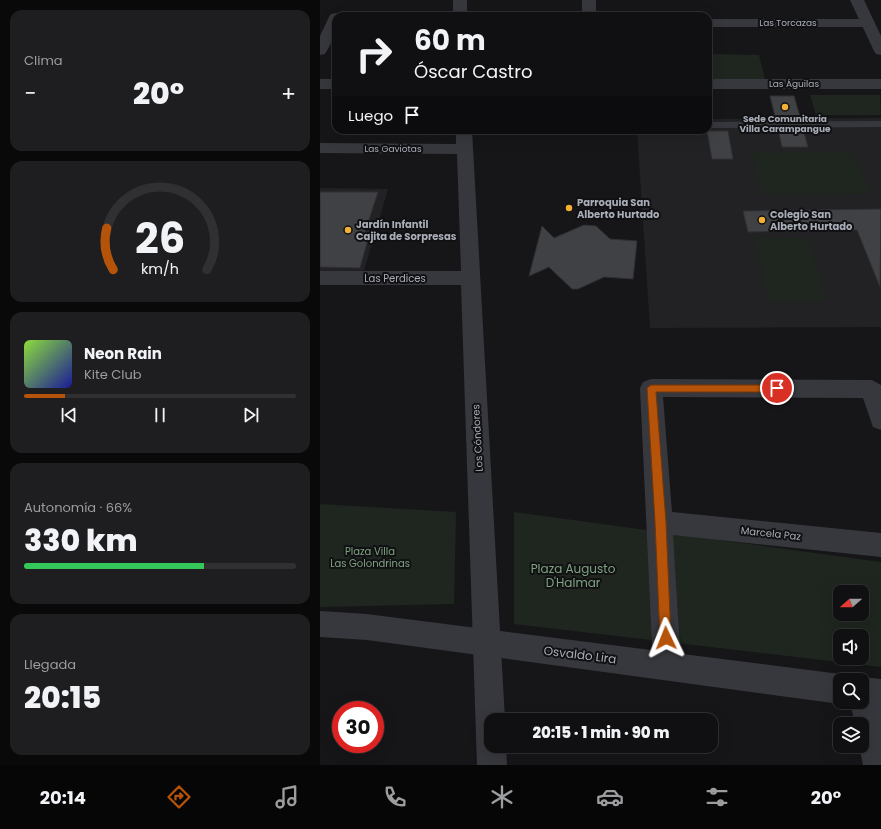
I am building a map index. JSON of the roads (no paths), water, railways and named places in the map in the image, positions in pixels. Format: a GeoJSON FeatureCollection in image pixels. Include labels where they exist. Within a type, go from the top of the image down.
{"type":"FeatureCollection","features":[{"type":"Feature","properties":{"kind":"street"},"geometry":{"type":"LineString","coordinates":[[460,0],[460,12]]}},
{"type":"Feature","properties":{"kind":"street"},"geometry":{"type":"LineString","coordinates":[[589,0],[589,12]]}},
{"type":"Feature","properties":{"kind":"street"},"geometry":{"type":"LineString","coordinates":[[857,0],[881,51]]}},
{"type":"Feature","properties":{"kind":"street","name":"Las Torcazas"},"geometry":{"type":"LineString","coordinates":[[712,23],[868,23]]}},
{"type":"Feature","properties":{"kind":"street"},"geometry":{"type":"LineString","coordinates":[[320,51],[332,25]]}},
{"type":"Feature","properties":{"kind":"street"},"geometry":{"type":"LineString","coordinates":[[320,84],[332,84]]}},
{"type":"Feature","properties":{"kind":"street","name":"Las Águilas"},"geometry":{"type":"LineString","coordinates":[[712,84],[881,84]]}},
{"type":"Feature","properties":{"kind":"street","name":"Los Cóndores"},"geometry":{"type":"LineString","coordinates":[[464,134],[490,713]]}},
{"type":"Feature","properties":{"kind":"street","name":"Las Gaviotas"},"geometry":{"type":"LineString","coordinates":[[320,148],[465,149]]}},
{"type":"Feature","properties":{"kind":"street","name":"Las Perdices"},"geometry":{"type":"LineString","coordinates":[[320,278],[470,278]]}},
{"type":"Feature","properties":{"kind":"street"},"geometry":{"type":"LineString","coordinates":[[667,666],[660,522],[651,388],[872,389],[881,421]]}},
{"type":"Feature","properties":{"kind":"street","name":"Marcela Paz"},"geometry":{"type":"LineString","coordinates":[[660,522],[881,545]]}},
{"type":"Feature","properties":{"kind":"street","name":"Osvaldo Lira"},"geometry":{"type":"LineString","coordinates":[[320,624],[367,627],[833,687]]}},
{"type":"Feature","properties":{"kind":"street"},"geometry":{"type":"LineString","coordinates":[[866,709],[878,765]]}},
{"type":"Feature","properties":{"kind":"street","name":"Los Cóndores"},"geometry":{"type":"LineString","coordinates":[[491,753],[492,765]]}},
{"type":"Feature","properties":{"kind":"lane"},"geometry":{"type":"LineString","coordinates":[[712,125],[881,124]]}},
{"type":"Feature","properties":{"kind":"place","name":"Sede Comunitaria Villa Carampangue"},"geometry":{"type":"Point","coordinates":[785,107]}},
{"type":"Feature","properties":{"kind":"place","name":"Parroquia San Alberto Hurtado"},"geometry":{"type":"Point","coordinates":[569,208]}},
{"type":"Feature","properties":{"kind":"place","name":"Colegio San Alberto Hurtado"},"geometry":{"type":"Point","coordinates":[762,220]}},
{"type":"Feature","properties":{"kind":"place","name":"Jardín Infantil Cajita de Sorpresas"},"geometry":{"type":"Point","coordinates":[348,230]}},
{"type":"Feature","properties":{"kind":"park label","name":"Plaza Villa Las Golondrinas"},"geometry":{"type":"Point","coordinates":[370,556]}},
{"type":"Feature","properties":{"kind":"park label","name":"Plaza Augusto D'Halmar"},"geometry":{"type":"Point","coordinates":[573,576]}}]}
